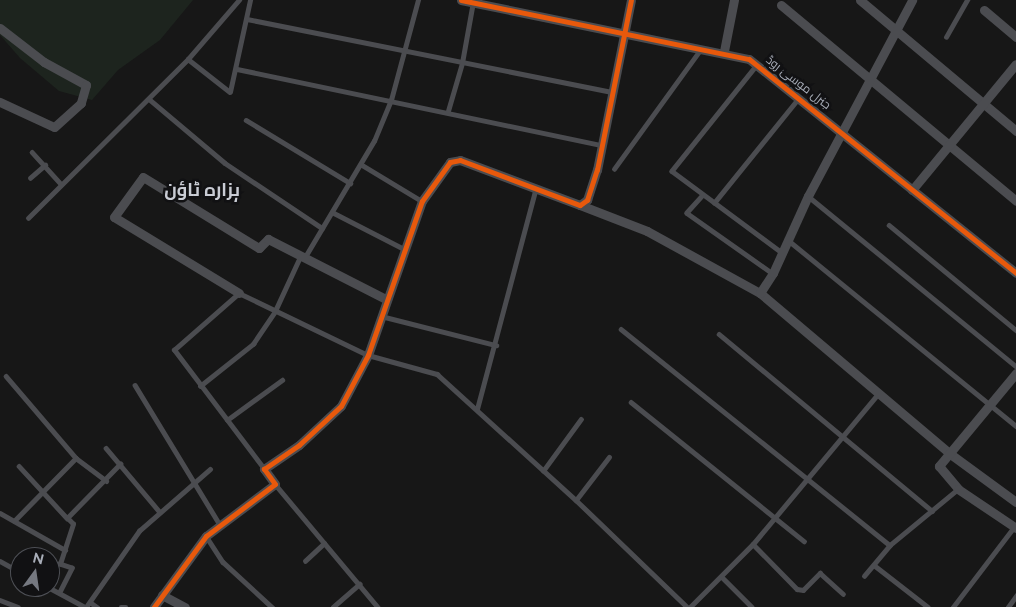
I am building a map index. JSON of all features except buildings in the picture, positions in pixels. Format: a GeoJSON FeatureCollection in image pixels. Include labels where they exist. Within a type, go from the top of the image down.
{"type":"FeatureCollection","features":[{"type":"Feature","properties":{"kind":"street","name":"جنرل موسیٰ روڈ"},"geometry":{"type":"LineString","coordinates":[[461,0],[724,51],[758,64],[1016,273]]}},
{"type":"Feature","properties":{"kind":"street"},"geometry":{"type":"LineString","coordinates":[[580,205],[591,193],[603,145],[631,0]]}},
{"type":"Feature","properties":{"kind":"street"},"geometry":{"type":"LineString","coordinates":[[724,51],[734,0]]}},
{"type":"Feature","properties":{"kind":"street"},"geometry":{"type":"LineString","coordinates":[[860,0],[1016,131]]}},
{"type":"Feature","properties":{"kind":"street"},"geometry":{"type":"LineString","coordinates":[[760,293],[774,273],[781,252],[808,196],[871,81],[912,0]]}},
{"type":"Feature","properties":{"kind":"street"},"geometry":{"type":"LineString","coordinates":[[781,5],[949,147],[1016,200]]}},
{"type":"Feature","properties":{"kind":"street"},"geometry":{"type":"LineString","coordinates":[[984,10],[1015,35]]}},
{"type":"Feature","properties":{"kind":"street"},"geometry":{"type":"LineString","coordinates":[[0,28],[44,62],[86,85],[81,103],[54,127],[0,102]]}},
{"type":"Feature","properties":{"kind":"street"},"geometry":{"type":"LineString","coordinates":[[912,190],[1016,64]]}},
{"type":"Feature","properties":{"kind":"street"},"geometry":{"type":"LineString","coordinates":[[154,607],[206,536],[275,484],[264,469],[300,445],[341,406],[368,355],[402,248],[422,201],[454,159],[647,231],[760,293],[949,453],[1016,502]]}},
{"type":"Feature","properties":{"kind":"street"},"geometry":{"type":"LineString","coordinates":[[239,293],[114,217],[143,177],[259,248],[268,239],[302,258],[386,299]]}},
{"type":"Feature","properties":{"kind":"street"},"geometry":{"type":"LineString","coordinates":[[1015,526],[958,489],[939,466],[1016,373]]}},
{"type":"Feature","properties":{"kind":"street"},"geometry":{"type":"LineString","coordinates":[[162,595],[185,607]]}},
{"type":"Feature","properties":{"kind":"lane"},"geometry":{"type":"LineString","coordinates":[[28,218],[188,59],[238,0]]}},
{"type":"Feature","properties":{"kind":"lane"},"geometry":{"type":"LineString","coordinates":[[188,59],[228,93],[232,90],[250,0]]}},
{"type":"Feature","properties":{"kind":"lane"},"geometry":{"type":"LineString","coordinates":[[200,386],[254,344],[275,311],[302,258],[362,165],[391,100],[418,0]]}},
{"type":"Feature","properties":{"kind":"lane"},"geometry":{"type":"LineString","coordinates":[[946,37],[967,0]]}},
{"type":"Feature","properties":{"kind":"lane"},"geometry":{"type":"LineString","coordinates":[[448,111],[462,63],[473,2]]}},
{"type":"Feature","properties":{"kind":"lane"},"geometry":{"type":"LineString","coordinates":[[247,19],[613,92]]}},
{"type":"Feature","properties":{"kind":"lane"},"geometry":{"type":"LineString","coordinates":[[614,169],[702,47]]}},
{"type":"Feature","properties":{"kind":"lane"},"geometry":{"type":"LineString","coordinates":[[758,64],[672,171],[781,252]]}},
{"type":"Feature","properties":{"kind":"lane"},"geometry":{"type":"LineString","coordinates":[[237,69],[448,111],[603,145]]}},
{"type":"Feature","properties":{"kind":"lane"},"geometry":{"type":"LineString","coordinates":[[714,203],[800,97]]}},
{"type":"Feature","properties":{"kind":"lane"},"geometry":{"type":"LineString","coordinates":[[149,99],[226,163],[322,228]]}},
{"type":"Feature","properties":{"kind":"lane"},"geometry":{"type":"LineString","coordinates":[[246,120],[350,183]]}},
{"type":"Feature","properties":{"kind":"lane"},"geometry":{"type":"LineString","coordinates":[[32,152],[62,184]]}},
{"type":"Feature","properties":{"kind":"lane"},"geometry":{"type":"LineString","coordinates":[[30,178],[44,165]]}},
{"type":"Feature","properties":{"kind":"lane"},"geometry":{"type":"LineString","coordinates":[[362,165],[422,201]]}},
{"type":"Feature","properties":{"kind":"lane"},"geometry":{"type":"LineString","coordinates":[[476,409],[496,345],[536,188]]}},
{"type":"Feature","properties":{"kind":"lane"},"geometry":{"type":"LineString","coordinates":[[702,195],[687,213],[774,273]]}},
{"type":"Feature","properties":{"kind":"lane"},"geometry":{"type":"LineString","coordinates":[[808,196],[1016,366]]}},
{"type":"Feature","properties":{"kind":"lane"},"geometry":{"type":"LineString","coordinates":[[332,212],[402,248]]}},
{"type":"Feature","properties":{"kind":"lane"},"geometry":{"type":"LineString","coordinates":[[889,225],[1016,330]]}},
{"type":"Feature","properties":{"kind":"lane"},"geometry":{"type":"LineString","coordinates":[[787,239],[1016,426]]}},
{"type":"Feature","properties":{"kind":"lane"},"geometry":{"type":"LineString","coordinates":[[264,469],[200,386],[175,346],[239,293],[368,355],[437,374],[576,500],[688,607],[722,577],[753,544],[840,436],[879,393]]}},
{"type":"Feature","properties":{"kind":"lane"},"geometry":{"type":"LineString","coordinates":[[381,316],[496,345]]}},
{"type":"Feature","properties":{"kind":"lane"},"geometry":{"type":"LineString","coordinates":[[621,329],[890,546]]}},
{"type":"Feature","properties":{"kind":"lane"},"geometry":{"type":"LineString","coordinates":[[719,334],[932,511]]}},
{"type":"Feature","properties":{"kind":"lane"},"geometry":{"type":"LineString","coordinates":[[6,376],[76,458],[106,481]]}},
{"type":"Feature","properties":{"kind":"lane"},"geometry":{"type":"LineString","coordinates":[[227,420],[282,380]]}},
{"type":"Feature","properties":{"kind":"lane"},"geometry":{"type":"LineString","coordinates":[[135,385],[220,526]]}},
{"type":"Feature","properties":{"kind":"lane"},"geometry":{"type":"LineString","coordinates":[[631,402],[804,541]]}},
{"type":"Feature","properties":{"kind":"lane"},"geometry":{"type":"LineString","coordinates":[[543,471],[581,419]]}},
{"type":"Feature","properties":{"kind":"lane"},"geometry":{"type":"LineString","coordinates":[[106,448],[159,511]]}},
{"type":"Feature","properties":{"kind":"lane"},"geometry":{"type":"LineString","coordinates":[[576,500],[609,457]]}},
{"type":"Feature","properties":{"kind":"lane"},"geometry":{"type":"LineString","coordinates":[[14,521],[41,490],[76,458]]}},
{"type":"Feature","properties":{"kind":"lane"},"geometry":{"type":"LineString","coordinates":[[67,518],[106,481],[120,464]]}},
{"type":"Feature","properties":{"kind":"lane"},"geometry":{"type":"LineString","coordinates":[[19,466],[73,524],[60,564],[72,568],[60,591]]}},
{"type":"Feature","properties":{"kind":"lane"},"geometry":{"type":"LineString","coordinates":[[87,605],[140,530],[193,480],[210,469]]}},
{"type":"Feature","properties":{"kind":"lane"},"geometry":{"type":"LineString","coordinates":[[275,484],[378,607]]}},
{"type":"Feature","properties":{"kind":"lane"},"geometry":{"type":"LineString","coordinates":[[864,576],[890,546],[958,489]]}},
{"type":"Feature","properties":{"kind":"lane"},"geometry":{"type":"LineString","coordinates":[[0,513],[65,550]]}},
{"type":"Feature","properties":{"kind":"lane"},"geometry":{"type":"LineString","coordinates":[[952,607],[1015,526]]}},
{"type":"Feature","properties":{"kind":"lane"},"geometry":{"type":"LineString","coordinates":[[206,536],[223,562],[272,607]]}},
{"type":"Feature","properties":{"kind":"lane"},"geometry":{"type":"LineString","coordinates":[[305,561],[324,543]]}},
{"type":"Feature","properties":{"kind":"lane"},"geometry":{"type":"LineString","coordinates":[[753,544],[797,589],[803,590],[820,573],[843,594]]}},
{"type":"Feature","properties":{"kind":"lane"},"geometry":{"type":"LineString","coordinates":[[874,565],[928,607]]}},
{"type":"Feature","properties":{"kind":"lane"},"geometry":{"type":"LineString","coordinates":[[722,577],[752,607]]}},
{"type":"Feature","properties":{"kind":"lane"},"geometry":{"type":"LineString","coordinates":[[333,607],[359,584]]}},
{"type":"Feature","properties":{"kind":"lane"},"geometry":{"type":"LineString","coordinates":[[60,593],[87,605],[97,607]]}},
{"type":"Feature","properties":{"kind":"lane"},"geometry":{"type":"LineString","coordinates":[[1008,607],[1016,596]]}},
{"type":"Feature","properties":{"kind":"lane"},"geometry":{"type":"LineString","coordinates":[[0,600],[18,607]]}},
{"type":"Feature","properties":{"kind":"lane"},"geometry":{"type":"LineString","coordinates":[[121,607],[126,607]]}},
{"type":"Feature","properties":{"kind":"shaded area"},"geometry":{"type":"Polygon","coordinates":[[[0,0],[193,0],[160,40],[118,70],[92,100],[59,91],[20,58],[0,35],[0,0]]]}},
{"type":"Feature","properties":{"kind":"cycle path"},"geometry":{"type":"LineString","coordinates":[[461,0],[749,59],[1016,273]]}},
{"type":"Feature","properties":{"kind":"cycle path"},"geometry":{"type":"LineString","coordinates":[[154,607],[206,536],[275,484],[264,469],[299,445],[341,406],[368,355],[422,201],[450,162],[460,160],[580,205],[587,200],[597,170],[631,0]]}},
{"type":"Feature","properties":{"kind":"district","name":"ہزارہ ٹاؤن"},"geometry":{"type":"Point","coordinates":[202,190]}}]}
